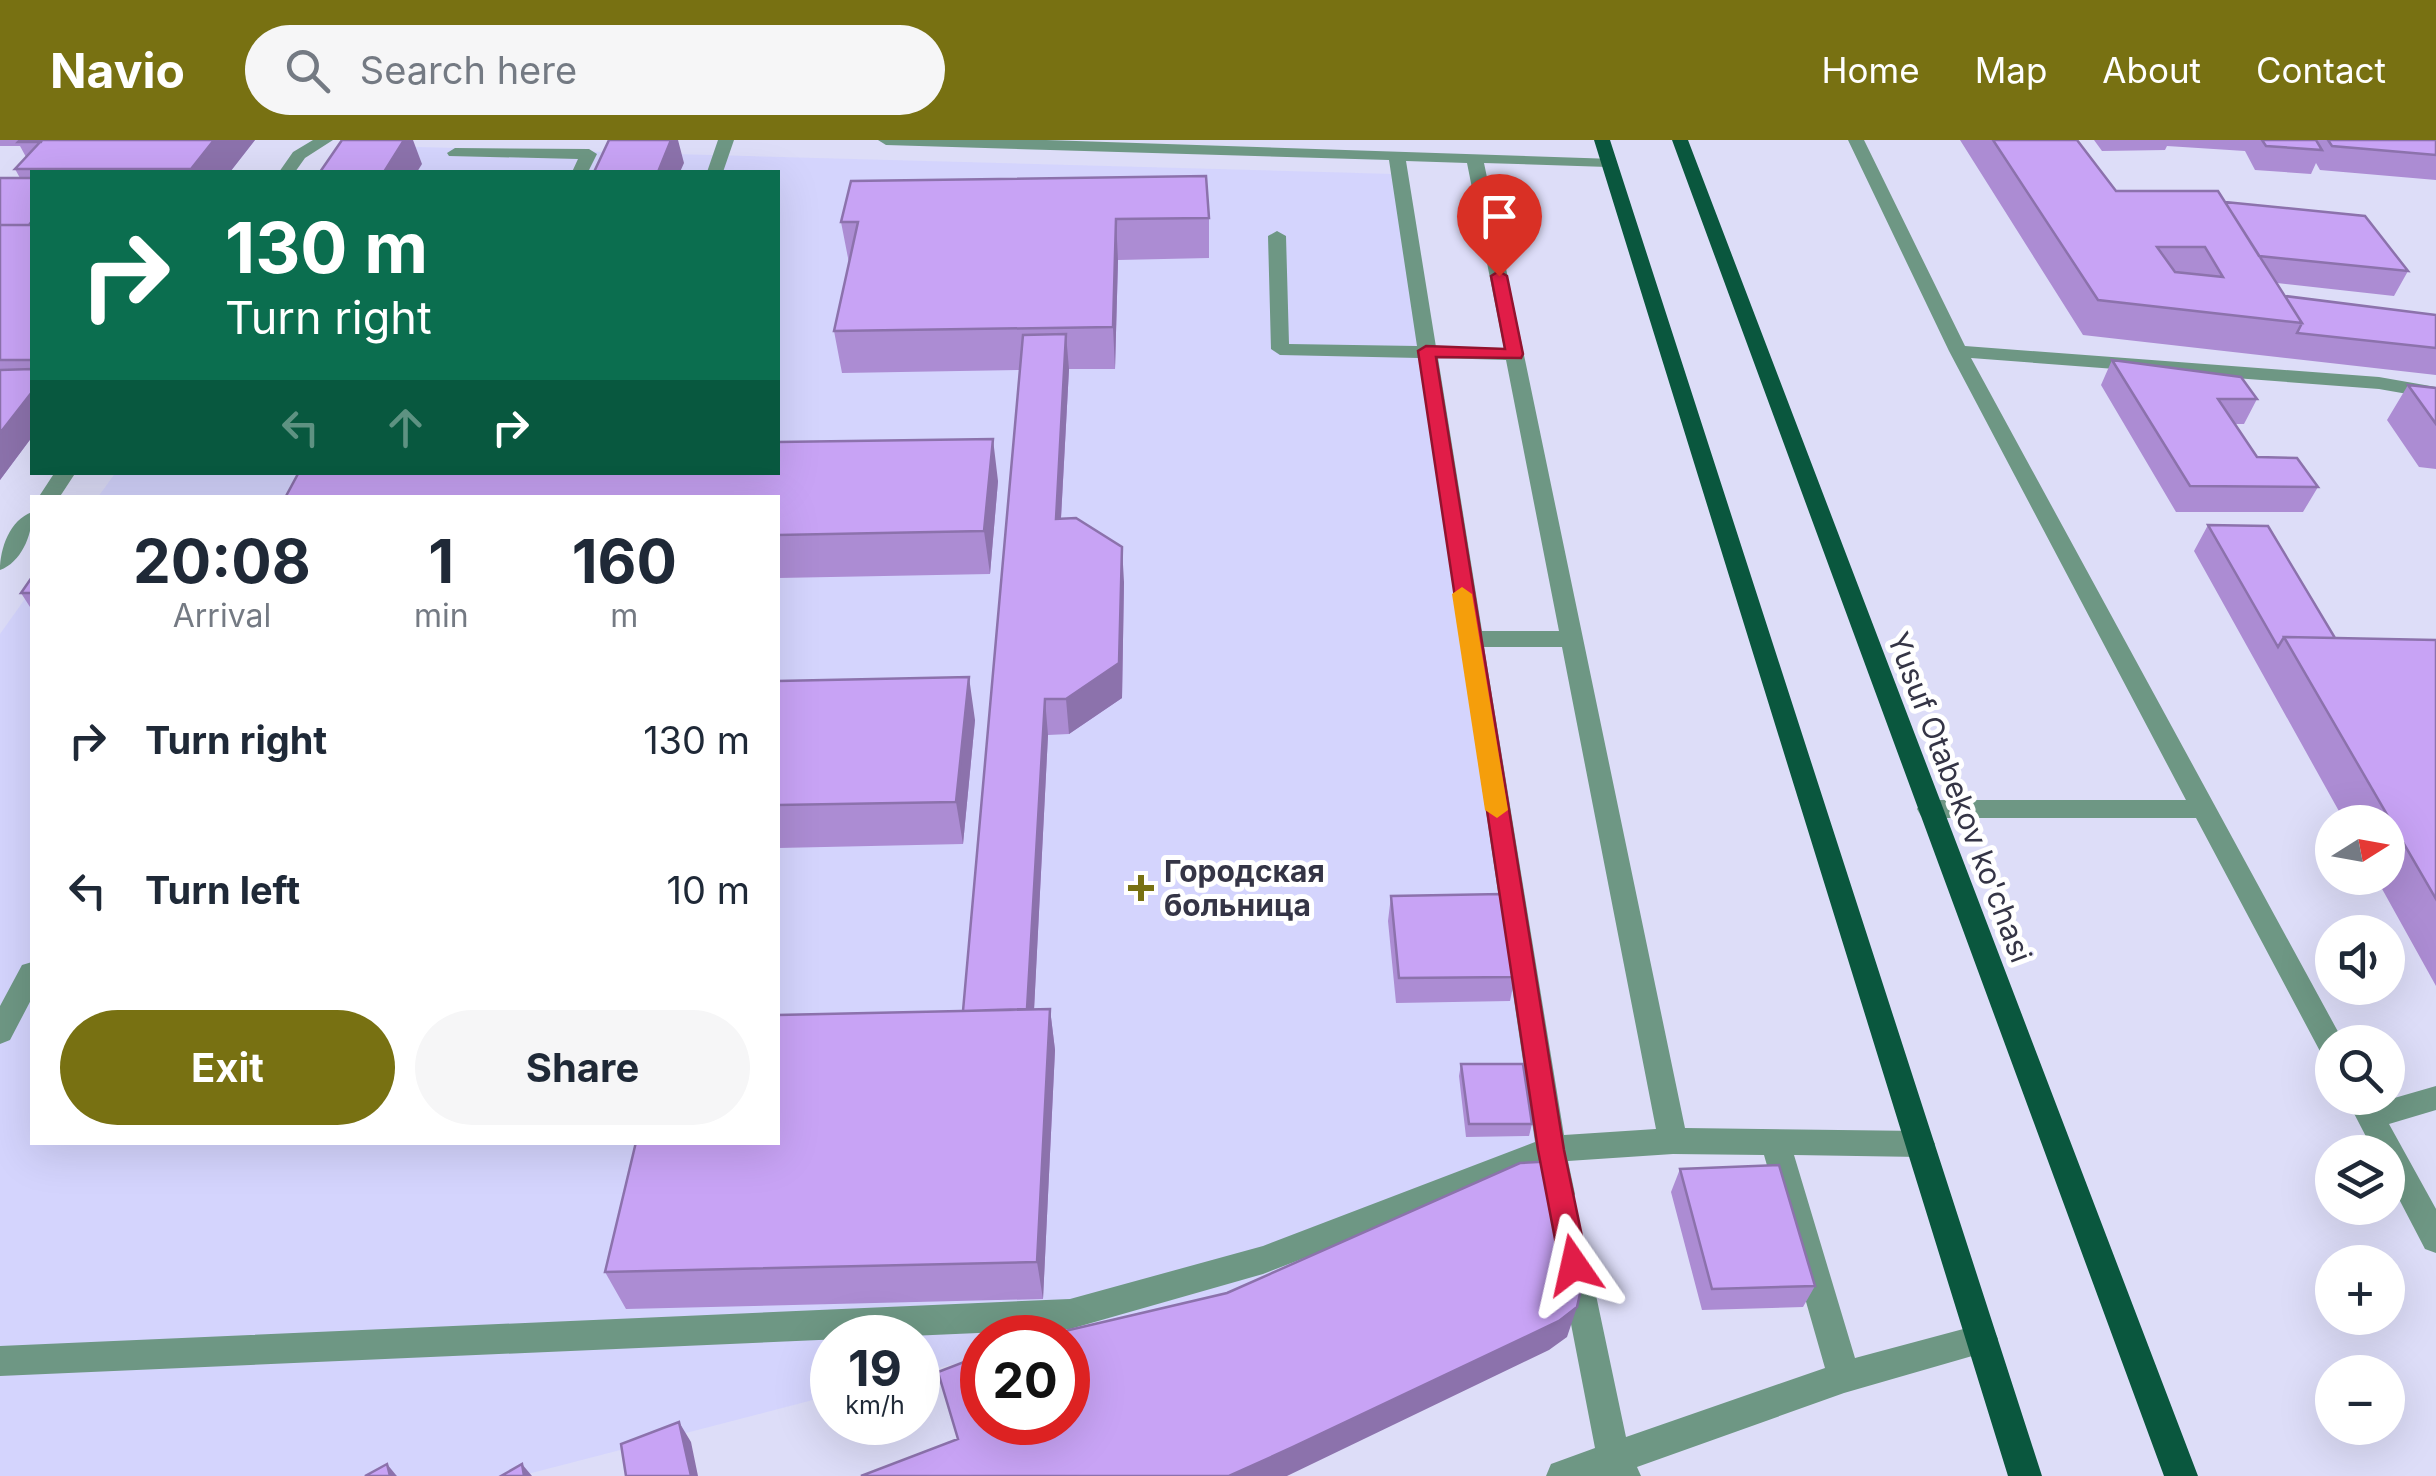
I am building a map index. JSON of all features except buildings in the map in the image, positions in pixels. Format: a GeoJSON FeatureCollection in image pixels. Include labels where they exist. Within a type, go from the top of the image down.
{"type":"FeatureCollection","features":[{"type":"Feature","properties":{"kind":"main road","name":"Yusuf Otabekov ko'chasi"},"geometry":{"type":"LineString","coordinates":[[1680,140],[2181,1476]]}},
{"type":"Feature","properties":{"kind":"main road"},"geometry":{"type":"LineString","coordinates":[[1605,151],[2024,1476]]}},
{"type":"Feature","properties":{"kind":"street"},"geometry":{"type":"LineString","coordinates":[[289,170],[300,156],[325,140]]}},
{"type":"Feature","properties":{"kind":"street"},"geometry":{"type":"LineString","coordinates":[[716,170],[726,140]]}},
{"type":"Feature","properties":{"kind":"street"},"geometry":{"type":"LineString","coordinates":[[886,140],[1321,148],[1396,157],[1475,159],[1605,151]]}},
{"type":"Feature","properties":{"kind":"street"},"geometry":{"type":"LineString","coordinates":[[1856,140],[1958,351],[2320,1025]]}},
{"type":"Feature","properties":{"kind":"street"},"geometry":{"type":"LineString","coordinates":[[445,170],[459,147],[592,147],[581,170]]}},
{"type":"Feature","properties":{"kind":"street"},"geometry":{"type":"LineString","coordinates":[[1396,157],[1551,1150],[1619,1466]]}},
{"type":"Feature","properties":{"kind":"street"},"geometry":{"type":"LineString","coordinates":[[1475,159],[1673,1141]]}},
{"type":"Feature","properties":{"kind":"street"},"geometry":{"type":"LineString","coordinates":[[1278,236],[1280,348],[1514,354]]}},
{"type":"Feature","properties":{"kind":"street"},"geometry":{"type":"LineString","coordinates":[[1958,351],[2379,383],[2436,393]]}},
{"type":"Feature","properties":{"kind":"street"},"geometry":{"type":"LineString","coordinates":[[0,563],[30,521]]}},
{"type":"Feature","properties":{"kind":"street"},"geometry":{"type":"LineString","coordinates":[[1469,639],[1572,639]]}},
{"type":"Feature","properties":{"kind":"street"},"geometry":{"type":"LineString","coordinates":[[1930,809],[2202,809]]}},
{"type":"Feature","properties":{"kind":"street"},"geometry":{"type":"LineString","coordinates":[[0,1032],[30,978]]}},
{"type":"Feature","properties":{"kind":"street"},"geometry":{"type":"LineString","coordinates":[[2405,1102],[2436,1098]]}},
{"type":"Feature","properties":{"kind":"street"},"geometry":{"type":"LineString","coordinates":[[2370,1115],[2436,1238]]}},
{"type":"Feature","properties":{"kind":"street"},"geometry":{"type":"LineString","coordinates":[[0,1361],[1070,1314],[1263,1260],[1551,1150],[1673,1141],[1920,1144]]}},
{"type":"Feature","properties":{"kind":"street"},"geometry":{"type":"LineString","coordinates":[[1775,1142],[1844,1377]]}},
{"type":"Feature","properties":{"kind":"street"},"geometry":{"type":"LineString","coordinates":[[1563,1476],[1619,1466],[1844,1377],[1982,1338]]}},
{"type":"Feature","properties":{"kind":"shaded area","name":"Городская больница"},"geometry":{"type":"Polygon","coordinates":[[[351,145],[1394,174],[1547,1157],[1237,1292],[1090,1329],[1090,1315],[960,1315],[960,1362],[940,1368],[940,1315],[810,1315],[810,1401],[520,1476],[0,1476],[0,634],[30,592],[30,1145],[780,1145],[780,495],[99,495],[114,475],[780,475],[780,170],[332,170],[351,145]]]}},
{"type":"Feature","properties":{"kind":"slow traffic"},"geometry":{"type":"LineString","coordinates":[[1462,594],[1497,810]]}},
{"type":"Feature","properties":{"kind":"place","name":"Городская больница"},"geometry":{"type":"Point","coordinates":[1141,888]}},
{"type":"Feature","properties":{"kind":"route"},"geometry":{"type":"LineString","coordinates":[[1499,276],[1514,354],[1426,351],[1551,1150],[1574,1265]]}}]}
